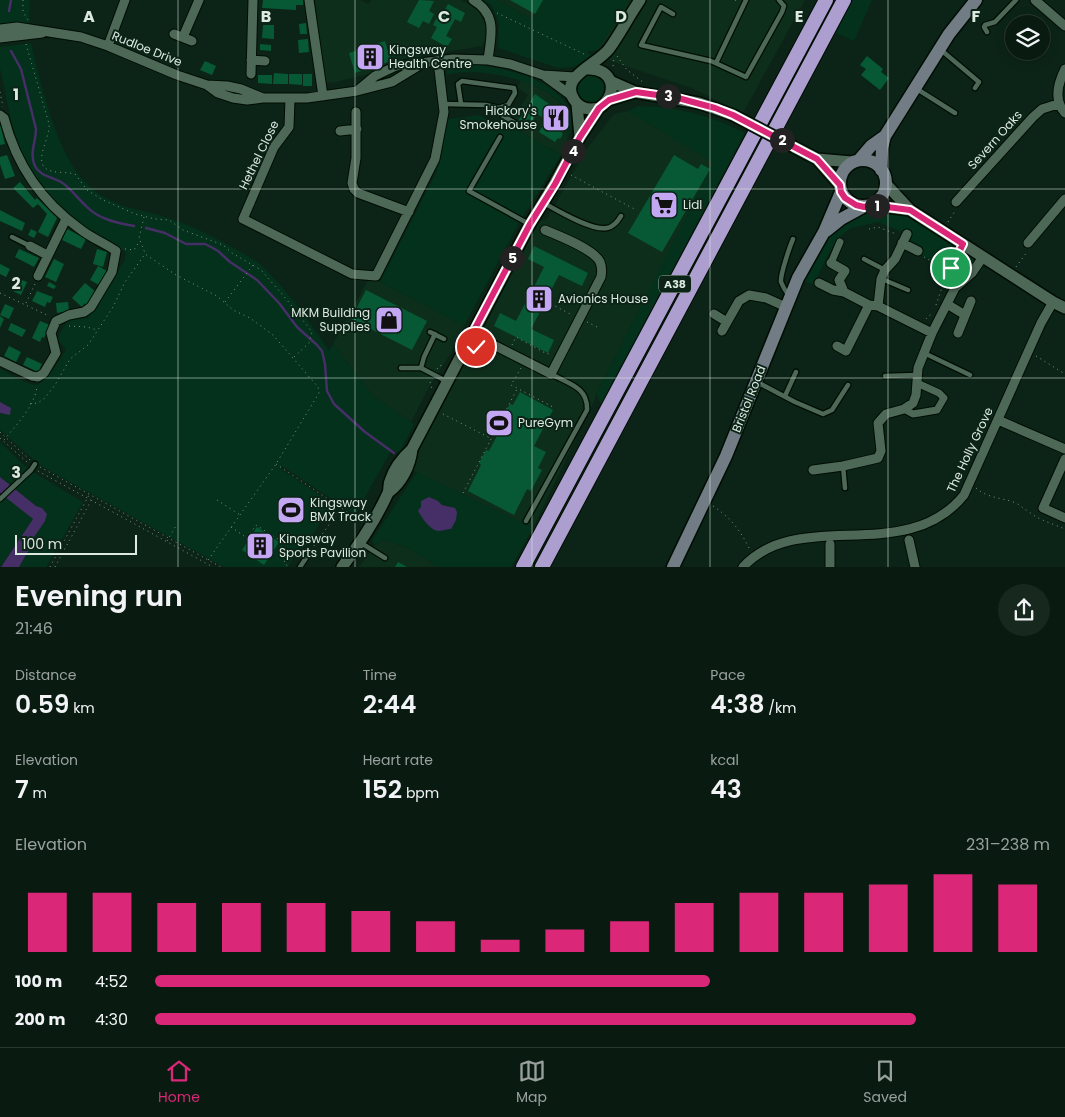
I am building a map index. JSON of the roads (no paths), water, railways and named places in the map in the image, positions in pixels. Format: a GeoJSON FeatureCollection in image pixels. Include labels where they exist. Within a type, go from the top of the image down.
{"type":"FeatureCollection","features":[{"type":"Feature","properties":{"kind":"highway","name":"A38"},"geometry":{"type":"LineString","coordinates":[[523,567],[826,0]]}},
{"type":"Feature","properties":{"kind":"highway","name":"A38"},"geometry":{"type":"LineString","coordinates":[[542,567],[844,0]]}},
{"type":"Feature","properties":{"kind":"main road"},"geometry":{"type":"LineString","coordinates":[[885,136],[871,146],[843,172],[840,188],[845,198],[856,205],[868,206],[881,197],[886,184],[881,170],[882,148],[885,136],[949,34],[976,0]]}},
{"type":"Feature","properties":{"kind":"main road"},"geometry":{"type":"LineString","coordinates":[[855,161],[871,162],[881,170]]}},
{"type":"Feature","properties":{"kind":"main road","name":"Bristol Road"},"geometry":{"type":"LineString","coordinates":[[673,567],[726,456],[788,302],[808,257],[824,232],[840,188]]}},
{"type":"Feature","properties":{"kind":"main road","name":"Bristol Road"},"geometry":{"type":"LineString","coordinates":[[824,232],[841,219],[868,206]]}},
{"type":"Feature","properties":{"kind":"street"},"geometry":{"type":"LineString","coordinates":[[108,46],[125,0]]}},
{"type":"Feature","properties":{"kind":"street"},"geometry":{"type":"LineString","coordinates":[[192,41],[178,35],[199,0]]}},
{"type":"Feature","properties":{"kind":"street"},"geometry":{"type":"LineString","coordinates":[[251,74],[254,0]]}},
{"type":"Feature","properties":{"kind":"street"},"geometry":{"type":"LineString","coordinates":[[309,0],[323,96]]}},
{"type":"Feature","properties":{"kind":"street"},"geometry":{"type":"LineString","coordinates":[[473,0],[483,7],[488,14],[491,30],[488,60]]}},
{"type":"Feature","properties":{"kind":"street"},"geometry":{"type":"LineString","coordinates":[[609,100],[612,93],[608,77],[612,52],[640,0]]}},
{"type":"Feature","properties":{"kind":"street"},"geometry":{"type":"LineString","coordinates":[[1035,0],[1065,26]]}},
{"type":"Feature","properties":{"kind":"street","name":"Rudloe Drive"},"geometry":{"type":"LineString","coordinates":[[0,29],[18,27],[26,32]]}},
{"type":"Feature","properties":{"kind":"street","name":"Rudloe Drive"},"geometry":{"type":"LineString","coordinates":[[0,38],[26,32],[47,32],[81,37],[108,46],[176,75],[207,85],[218,93],[247,100],[263,98],[290,99],[357,91],[392,82],[422,64]]}},
{"type":"Feature","properties":{"kind":"street"},"geometry":{"type":"LineString","coordinates":[[580,137],[571,87],[579,72],[587,69],[612,52]]}},
{"type":"Feature","properties":{"kind":"street"},"geometry":{"type":"LineString","coordinates":[[251,60],[265,61]]}},
{"type":"Feature","properties":{"kind":"street","name":"Rudloe Drive"},"geometry":{"type":"LineString","coordinates":[[357,91],[375,76],[396,66],[438,61],[488,60],[510,64],[543,75]]}},
{"type":"Feature","properties":{"kind":"street"},"geometry":{"type":"LineString","coordinates":[[356,112],[356,158],[352,183],[354,189],[358,193],[409,212],[436,159],[444,104],[438,61]]}},
{"type":"Feature","properties":{"kind":"street"},"geometry":{"type":"LineString","coordinates":[[587,69],[593,69],[636,92],[678,98],[733,115],[817,159],[840,188]]}},
{"type":"Feature","properties":{"kind":"street"},"geometry":{"type":"LineString","coordinates":[[1065,69],[1057,92],[1058,104],[1065,113]]}},
{"type":"Feature","properties":{"kind":"street"},"geometry":{"type":"LineString","coordinates":[[543,75],[575,77]]}},
{"type":"Feature","properties":{"kind":"street"},"geometry":{"type":"LineString","coordinates":[[543,75],[585,109],[599,108]]}},
{"type":"Feature","properties":{"kind":"street"},"geometry":{"type":"LineString","coordinates":[[342,567],[370,527],[389,492],[398,486],[410,461],[412,449],[530,224],[559,178],[580,137],[599,108],[609,100],[636,92]]}},
{"type":"Feature","properties":{"kind":"street","name":"Hethel Close"},"geometry":{"type":"LineString","coordinates":[[290,99],[289,127],[274,147],[243,219],[352,274],[376,276],[409,212]]}},
{"type":"Feature","properties":{"kind":"street","name":"Severn Oaks"},"geometry":{"type":"LineString","coordinates":[[956,202],[1032,117],[1042,109],[1058,104]]}},
{"type":"Feature","properties":{"kind":"street"},"geometry":{"type":"LineString","coordinates":[[0,361],[36,377],[44,373],[56,353],[51,333],[57,320],[84,312],[91,307],[112,272],[116,251],[66,219],[40,194],[18,157],[2,116]]}},
{"type":"Feature","properties":{"kind":"street"},"geometry":{"type":"LineString","coordinates":[[340,131],[357,129]]}},
{"type":"Feature","properties":{"kind":"street"},"geometry":{"type":"LineString","coordinates":[[817,159],[855,161]]}},
{"type":"Feature","properties":{"kind":"street"},"geometry":{"type":"LineString","coordinates":[[886,184],[910,210],[980,261],[1065,308]]}},
{"type":"Feature","properties":{"kind":"street"},"geometry":{"type":"LineString","coordinates":[[1028,243],[1065,199]]}},
{"type":"Feature","properties":{"kind":"street"},"geometry":{"type":"LineString","coordinates":[[868,206],[910,210]]}},
{"type":"Feature","properties":{"kind":"street"},"geometry":{"type":"LineString","coordinates":[[38,276],[66,219]]}},
{"type":"Feature","properties":{"kind":"street"},"geometry":{"type":"LineString","coordinates":[[472,334],[551,374],[601,278],[602,270],[600,262],[596,257],[581,247],[545,230]]}},
{"type":"Feature","properties":{"kind":"street"},"geometry":{"type":"LineString","coordinates":[[837,346],[846,351],[874,305],[883,274],[895,259],[905,239],[918,252]]}},
{"type":"Feature","properties":{"kind":"street"},"geometry":{"type":"LineString","coordinates":[[840,242],[831,263],[845,271],[839,280],[844,292]]}},
{"type":"Feature","properties":{"kind":"street"},"geometry":{"type":"LineString","coordinates":[[30,246],[48,255]]}},
{"type":"Feature","properties":{"kind":"street"},"geometry":{"type":"LineString","coordinates":[[813,470],[843,466],[878,458],[881,451],[878,424],[886,414],[904,409],[913,403],[918,368],[932,333],[955,288],[967,278],[980,261]]}},
{"type":"Feature","properties":{"kind":"street"},"geometry":{"type":"LineString","coordinates":[[819,283],[874,305],[932,333]]}},
{"type":"Feature","properties":{"kind":"street"},"geometry":{"type":"LineString","coordinates":[[722,331],[739,301],[749,295],[788,302]]}},
{"type":"Feature","properties":{"kind":"street"},"geometry":{"type":"LineString","coordinates":[[958,333],[971,301]]}},
{"type":"Feature","properties":{"kind":"street","name":"The Holly Grove"},"geometry":{"type":"LineString","coordinates":[[929,531],[951,514],[969,485],[1052,302]]}},
{"type":"Feature","properties":{"kind":"street"},"geometry":{"type":"LineString","coordinates":[[947,304],[965,315]]}},
{"type":"Feature","properties":{"kind":"street"},"geometry":{"type":"LineString","coordinates":[[714,314],[727,322]]}},
{"type":"Feature","properties":{"kind":"street"},"geometry":{"type":"LineString","coordinates":[[904,409],[913,414],[937,410],[944,398],[917,379]]}},
{"type":"Feature","properties":{"kind":"street"},"geometry":{"type":"LineString","coordinates":[[998,420],[1065,450]]}},
{"type":"Feature","properties":{"kind":"street"},"geometry":{"type":"LineString","coordinates":[[1065,459],[1043,508],[1065,518]]}},
{"type":"Feature","properties":{"kind":"street"},"geometry":{"type":"LineString","coordinates":[[909,540],[915,567]]}},
{"type":"Feature","properties":{"kind":"street"},"geometry":{"type":"LineString","coordinates":[[830,544],[830,567]]}},
{"type":"Feature","properties":{"kind":"street"},"geometry":{"type":"LineString","coordinates":[[743,567],[753,558],[773,547],[783,545],[854,545]]}},
{"type":"Feature","properties":{"kind":"lane"},"geometry":{"type":"LineString","coordinates":[[716,63],[746,0]]}},
{"type":"Feature","properties":{"kind":"lane"},"geometry":{"type":"LineString","coordinates":[[673,14],[661,7],[641,45],[691,55],[716,63],[746,77],[782,12],[784,6],[779,0]]}},
{"type":"Feature","properties":{"kind":"lane"},"geometry":{"type":"LineString","coordinates":[[987,32],[984,27],[985,25],[996,22],[1016,0]]}},
{"type":"Feature","properties":{"kind":"lane"},"geometry":{"type":"LineString","coordinates":[[940,50],[980,82],[975,88]]}},
{"type":"Feature","properties":{"kind":"lane"},"geometry":{"type":"LineString","coordinates":[[444,104],[486,105],[500,108],[508,105],[515,93],[514,88],[462,81],[458,84],[461,104]]}},
{"type":"Feature","properties":{"kind":"lane"},"geometry":{"type":"LineString","coordinates":[[916,88],[956,113]]}},
{"type":"Feature","properties":{"kind":"lane"},"geometry":{"type":"LineString","coordinates":[[500,108],[503,116],[521,126]]}},
{"type":"Feature","properties":{"kind":"lane"},"geometry":{"type":"LineString","coordinates":[[500,137],[468,191],[530,224]]}},
{"type":"Feature","properties":{"kind":"lane"},"geometry":{"type":"LineString","coordinates":[[543,202],[596,228],[608,228],[615,225],[621,216]]}},
{"type":"Feature","properties":{"kind":"lane"},"geometry":{"type":"LineString","coordinates":[[12,237],[30,246]]}},
{"type":"Feature","properties":{"kind":"lane"},"geometry":{"type":"LineString","coordinates":[[788,302],[781,277],[787,252],[793,239]]}},
{"type":"Feature","properties":{"kind":"lane"},"geometry":{"type":"LineString","coordinates":[[864,259],[908,290]]}},
{"type":"Feature","properties":{"kind":"lane"},"geometry":{"type":"LineString","coordinates":[[430,332],[444,339]]}},
{"type":"Feature","properties":{"kind":"lane"},"geometry":{"type":"LineString","coordinates":[[421,368],[424,357],[436,334]]}},
{"type":"Feature","properties":{"kind":"lane"},"geometry":{"type":"LineString","coordinates":[[924,353],[970,375]]}},
{"type":"Feature","properties":{"kind":"lane"},"geometry":{"type":"LineString","coordinates":[[401,368],[421,368],[447,382]]}},
{"type":"Feature","properties":{"kind":"lane"},"geometry":{"type":"LineString","coordinates":[[785,396],[796,372]]}},
{"type":"Feature","properties":{"kind":"lane"},"geometry":{"type":"LineString","coordinates":[[526,521],[587,410],[588,399],[582,390],[551,374]]}},
{"type":"Feature","properties":{"kind":"lane"},"geometry":{"type":"LineString","coordinates":[[886,376],[917,379]]}},
{"type":"Feature","properties":{"kind":"lane"},"geometry":{"type":"LineString","coordinates":[[756,381],[823,414],[832,410],[848,385]]}},
{"type":"Feature","properties":{"kind":"lane"},"geometry":{"type":"LineString","coordinates":[[2,497],[34,465]]}},
{"type":"Feature","properties":{"kind":"lane"},"geometry":{"type":"LineString","coordinates":[[843,466],[845,488]]}},
{"type":"Feature","properties":{"kind":"lane"},"geometry":{"type":"LineString","coordinates":[[360,542],[385,558]]}},
{"type":"Feature","properties":{"kind":"lane"},"geometry":{"type":"LineString","coordinates":[[300,567],[308,555]]}},
{"type":"Feature","properties":{"kind":"waterway"},"geometry":{"type":"LineString","coordinates":[[9,11],[11,0]]}},
{"type":"Feature","properties":{"kind":"waterway"},"geometry":{"type":"LineString","coordinates":[[11,51],[21,69],[36,129],[33,161],[37,169],[43,174],[65,184],[96,214],[115,222],[134,226]]}},
{"type":"Feature","properties":{"kind":"waterway"},"geometry":{"type":"LineString","coordinates":[[146,228],[165,233],[186,244],[205,244],[218,251],[230,262],[257,280],[279,303],[297,327],[322,351],[327,391],[334,404],[365,432],[394,453]]}},
{"type":"Feature","properties":{"kind":"place","name":"Kingsway Health Centre"},"geometry":{"type":"Point","coordinates":[370,57]}},
{"type":"Feature","properties":{"kind":"place","name":"Hickory's Smokehouse"},"geometry":{"type":"Point","coordinates":[556,118]}},
{"type":"Feature","properties":{"kind":"place","name":"Lidl"},"geometry":{"type":"Point","coordinates":[664,205]}},
{"type":"Feature","properties":{"kind":"place","name":"Avionics House"},"geometry":{"type":"Point","coordinates":[539,299]}},
{"type":"Feature","properties":{"kind":"place","name":"MKM Building Supplies"},"geometry":{"type":"Point","coordinates":[389,320]}},
{"type":"Feature","properties":{"kind":"place","name":"PureGym"},"geometry":{"type":"Point","coordinates":[499,423]}},
{"type":"Feature","properties":{"kind":"place","name":"Kingsway BMX Track"},"geometry":{"type":"Point","coordinates":[291,510]}},
{"type":"Feature","properties":{"kind":"place","name":"Kingsway Sports Pavilion"},"geometry":{"type":"Point","coordinates":[260,546]}}]}
